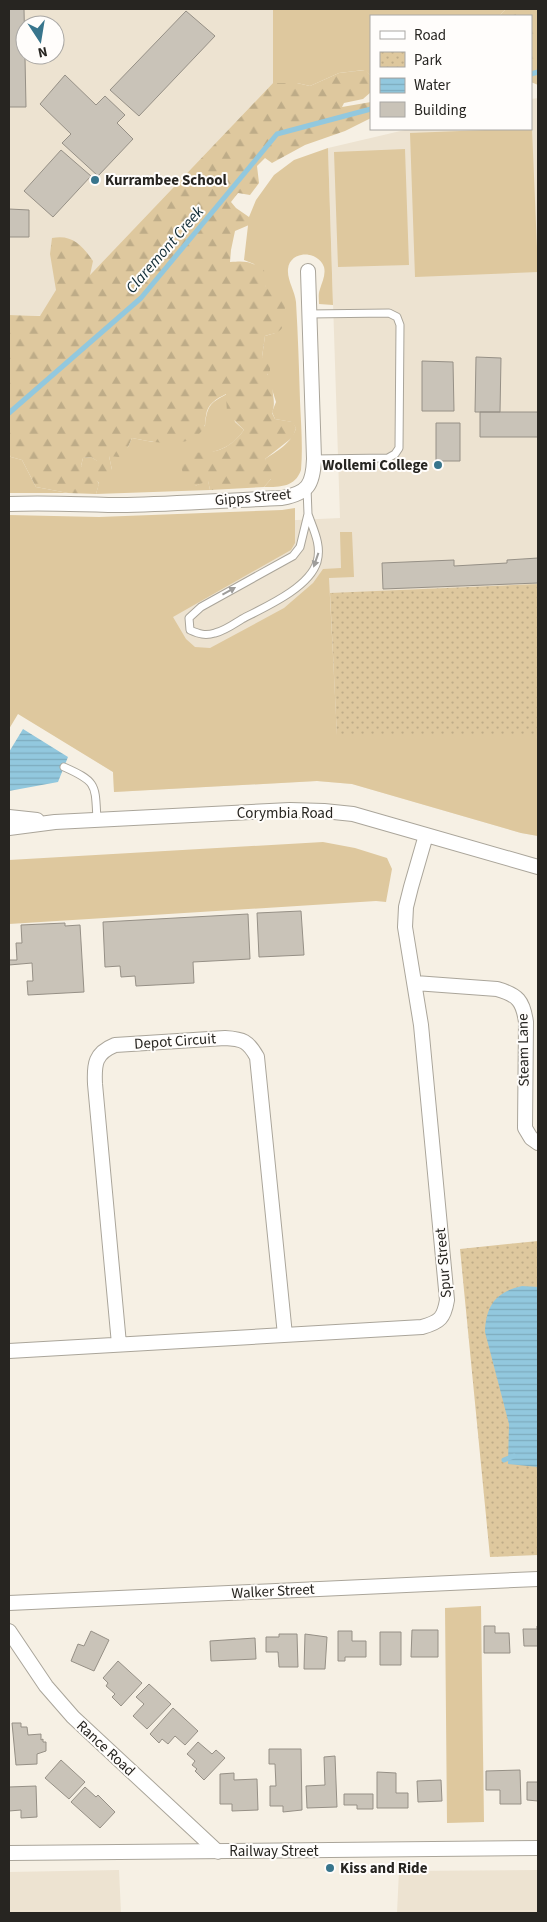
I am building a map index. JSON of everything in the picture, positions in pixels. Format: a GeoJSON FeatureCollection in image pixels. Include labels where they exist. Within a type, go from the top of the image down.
{"type":"FeatureCollection","features":[{"type":"Feature","properties":{"kind":"street","name":"Gipps Street"},"geometry":{"type":"LineString","coordinates":[[9,504],[130,505],[282,498],[296,495],[307,488],[312,479],[314,459],[308,271]]}},
{"type":"Feature","properties":{"kind":"street","name":"Corymbia Road"},"geometry":{"type":"LineString","coordinates":[[9,828],[55,822],[290,810],[324,811],[353,814],[538,867]]}},
{"type":"Feature","properties":{"kind":"street","name":"Corymbia Road"},"geometry":{"type":"LineString","coordinates":[[9,817],[55,822]]}},
{"type":"Feature","properties":{"kind":"street","name":"Spur Street"},"geometry":{"type":"LineString","coordinates":[[9,1351],[422,1327],[435,1324],[441,1319],[446,1311],[447,1300],[421,1025],[405,927],[410,886],[426,835]]}},
{"type":"Feature","properties":{"kind":"street","name":"Steam Lane"},"geometry":{"type":"LineString","coordinates":[[415,983],[497,990],[510,993],[520,1000],[526,1022],[525,1128],[531,1138],[538,1143]]}},
{"type":"Feature","properties":{"kind":"street","name":"Depot Circuit"},"geometry":{"type":"LineString","coordinates":[[119,1344],[95,1084],[94,1070],[98,1058],[105,1049],[115,1045],[225,1038],[239,1039],[250,1046],[257,1057],[285,1335]]}},
{"type":"Feature","properties":{"kind":"street","name":"Walker Street"},"geometry":{"type":"LineString","coordinates":[[9,1604],[538,1579]]}},
{"type":"Feature","properties":{"kind":"street","name":"Rance Road"},"geometry":{"type":"LineString","coordinates":[[9,1631],[46,1686],[73,1717],[218,1852]]}},
{"type":"Feature","properties":{"kind":"street","name":"Railway Street"},"geometry":{"type":"LineString","coordinates":[[9,1853],[538,1848]]}},
{"type":"Feature","properties":{"kind":"lane"},"geometry":{"type":"LineString","coordinates":[[309,314],[390,313],[397,317],[400,325],[399,448],[395,454],[388,458],[314,459]]}},
{"type":"Feature","properties":{"kind":"lane"},"geometry":{"type":"LineString","coordinates":[[307,488],[308,514],[300,547],[292,556],[201,607],[189,618],[190,630],[200,635],[216,633],[281,598],[307,577],[317,563],[319,552],[317,538],[308,514]]}},
{"type":"Feature","properties":{"kind":"lane"},"geometry":{"type":"LineString","coordinates":[[64,767],[84,776],[94,786],[97,820]]}},
{"type":"Feature","properties":{"kind":"shaded area","name":"Kurrambee School"},"geometry":{"type":"Polygon","coordinates":[[[9,9],[273,9],[273,83],[51,316],[9,315],[9,9]]]}},
{"type":"Feature","properties":{"kind":"shaded area","name":"Wollemi College"},"geometry":{"type":"Polygon","coordinates":[[[538,98],[538,836],[521,833],[352,784],[317,781],[114,792],[113,772],[18,713],[131,528],[340,518],[328,148],[405,130],[532,130],[532,99],[538,98]]]}},
{"type":"Feature","properties":{"kind":"shaded area"},"geometry":{"type":"Polygon","coordinates":[[[119,1870],[121,1913],[9,1913],[9,1872],[119,1870]]]}},
{"type":"Feature","properties":{"kind":"shaded area"},"geometry":{"type":"Polygon","coordinates":[[[538,1870],[538,1913],[397,1913],[399,1871],[538,1870]]]}},
{"type":"Feature","properties":{"kind":"green space"},"geometry":{"type":"Polygon","coordinates":[[[273,9],[506,9],[500,15],[370,15],[370,75],[364,70],[339,73],[310,86],[297,83],[273,83],[273,9]]]}},
{"type":"Feature","properties":{"kind":"green space"},"geometry":{"type":"Polygon","coordinates":[[[506,9],[538,9],[538,85],[532,82],[532,15],[500,15],[506,9]]]}},
{"type":"Feature","properties":{"kind":"green space"},"geometry":{"type":"Polygon","coordinates":[[[365,70],[370,75],[370,93],[363,99],[344,103],[342,107],[370,102],[370,118],[345,131],[305,145],[272,163],[265,158],[257,166],[259,183],[250,195],[238,193],[231,202],[249,217],[249,225],[235,231],[230,262],[248,262],[264,270],[266,287],[278,291],[285,305],[285,320],[282,328],[265,336],[262,357],[270,363],[270,371],[267,374],[274,383],[272,413],[275,419],[293,422],[296,428],[293,437],[265,459],[272,469],[271,479],[264,487],[210,490],[208,481],[195,486],[186,485],[181,466],[186,452],[212,452],[219,450],[232,443],[244,430],[227,413],[226,394],[210,405],[204,427],[199,435],[182,442],[171,443],[132,438],[128,447],[119,457],[109,456],[112,470],[109,476],[98,473],[97,461],[91,457],[83,458],[81,466],[92,472],[99,484],[96,494],[68,493],[36,487],[22,460],[11,457],[9,454],[9,315],[40,316],[56,290],[50,254],[52,238],[71,239],[85,250],[93,261],[90,275],[273,83],[297,83],[310,86],[339,73],[365,70]]]}},
{"type":"Feature","properties":{"kind":"green space"},"geometry":{"type":"Polygon","coordinates":[[[532,128],[538,272],[415,277],[410,133],[532,130],[532,128]]]}},
{"type":"Feature","properties":{"kind":"green space"},"geometry":{"type":"Polygon","coordinates":[[[328,148],[333,305],[319,304],[319,293],[324,278],[324,267],[321,261],[316,257],[304,254],[294,258],[290,263],[288,273],[296,302],[302,436],[301,470],[295,480],[287,485],[264,487],[271,479],[265,459],[288,442],[296,428],[292,422],[275,419],[272,412],[276,402],[262,357],[265,336],[275,333],[266,287],[254,264],[244,260],[249,217],[256,200],[274,175],[294,160],[328,148]]]}},
{"type":"Feature","properties":{"kind":"green space"},"geometry":{"type":"Polygon","coordinates":[[[405,149],[409,265],[338,267],[334,152],[405,149]]]}},
{"type":"Feature","properties":{"kind":"green space"},"geometry":{"type":"Polygon","coordinates":[[[227,394],[235,422],[244,430],[236,440],[227,446],[205,454],[195,486],[208,480],[210,490],[96,494],[99,483],[81,466],[83,458],[91,457],[112,470],[109,456],[128,447],[132,438],[153,442],[205,426],[210,406],[227,394]]]}},
{"type":"Feature","properties":{"kind":"green space"},"geometry":{"type":"Polygon","coordinates":[[[9,454],[11,457],[22,460],[36,487],[68,493],[9,493],[9,454]]]}},
{"type":"Feature","properties":{"kind":"green space"},"geometry":{"type":"Polygon","coordinates":[[[295,508],[295,543],[291,550],[173,617],[186,639],[195,647],[210,648],[284,608],[313,583],[323,569],[341,568],[340,532],[352,532],[354,577],[329,578],[337,735],[538,735],[538,836],[521,833],[352,784],[317,781],[114,792],[113,772],[18,714],[9,729],[9,515],[99,517],[295,508]]]}},
{"type":"Feature","properties":{"kind":"green space"},"geometry":{"type":"Polygon","coordinates":[[[538,584],[538,735],[337,736],[330,593],[538,584]]]}},
{"type":"Feature","properties":{"kind":"green space"},"geometry":{"type":"Polygon","coordinates":[[[323,842],[355,848],[387,858],[392,869],[386,902],[376,901],[9,924],[9,860],[323,842]]]}},
{"type":"Feature","properties":{"kind":"green space"},"geometry":{"type":"Polygon","coordinates":[[[538,1241],[538,1555],[490,1557],[460,1249],[538,1241]]]}},
{"type":"Feature","properties":{"kind":"green space"},"geometry":{"type":"Polygon","coordinates":[[[481,1606],[484,1822],[447,1823],[445,1608],[481,1606]]]}},
{"type":"Feature","properties":{"kind":"water"},"geometry":{"type":"Polygon","coordinates":[[[23,729],[68,757],[58,782],[9,791],[9,752],[23,729]]]}},
{"type":"Feature","properties":{"kind":"water"},"geometry":{"type":"Polygon","coordinates":[[[522,1286],[538,1287],[538,1467],[508,1464],[509,1424],[485,1332],[490,1307],[494,1301],[505,1292],[522,1286]]]}},
{"type":"Feature","properties":{"kind":"building"},"geometry":{"type":"Polygon","coordinates":[[[9,9],[24,9],[24,15],[15,15],[15,65],[25,65],[26,107],[9,107],[9,9]]]}},
{"type":"Feature","properties":{"kind":"building"},"geometry":{"type":"Polygon","coordinates":[[[186,11],[215,36],[139,116],[110,90],[186,11]]]}},
{"type":"Feature","properties":{"kind":"building"},"geometry":{"type":"Polygon","coordinates":[[[65,75],[96,105],[105,96],[125,115],[117,123],[133,139],[98,176],[62,143],[71,134],[40,104],[65,75]]]}},
{"type":"Feature","properties":{"kind":"building"},"geometry":{"type":"Polygon","coordinates":[[[61,150],[91,176],[53,217],[24,191],[61,150]]]}},
{"type":"Feature","properties":{"kind":"building"},"geometry":{"type":"Polygon","coordinates":[[[9,209],[29,210],[29,237],[9,237],[9,209]]]}},
{"type":"Feature","properties":{"kind":"building"},"geometry":{"type":"Polygon","coordinates":[[[476,357],[501,358],[500,412],[475,412],[476,357]]]}},
{"type":"Feature","properties":{"kind":"building"},"geometry":{"type":"Polygon","coordinates":[[[422,361],[453,362],[454,411],[422,411],[422,361]]]}},
{"type":"Feature","properties":{"kind":"building"},"geometry":{"type":"Polygon","coordinates":[[[480,412],[538,412],[538,437],[480,437],[480,412]]]}},
{"type":"Feature","properties":{"kind":"building"},"geometry":{"type":"Polygon","coordinates":[[[436,423],[460,423],[460,461],[436,461],[436,423]]]}},
{"type":"Feature","properties":{"kind":"building"},"geometry":{"type":"Polygon","coordinates":[[[538,558],[538,583],[383,589],[382,563],[454,560],[454,566],[507,563],[507,560],[538,558]]]}},
{"type":"Feature","properties":{"kind":"building"},"geometry":{"type":"Polygon","coordinates":[[[301,911],[304,955],[259,957],[257,913],[301,911]]]}},
{"type":"Feature","properties":{"kind":"building"},"geometry":{"type":"Polygon","coordinates":[[[248,914],[250,959],[193,962],[194,983],[136,986],[135,976],[121,977],[120,966],[105,967],[103,922],[248,914]]]}},
{"type":"Feature","properties":{"kind":"building"},"geometry":{"type":"Polygon","coordinates":[[[65,923],[65,926],[80,925],[84,992],[28,995],[27,981],[33,981],[32,963],[9,965],[9,960],[17,960],[16,943],[22,943],[21,925],[65,923]]]}},
{"type":"Feature","properties":{"kind":"building"},"geometry":{"type":"Polygon","coordinates":[[[484,1626],[495,1626],[495,1633],[509,1633],[510,1653],[484,1653],[484,1626]]]}},
{"type":"Feature","properties":{"kind":"building"},"geometry":{"type":"Polygon","coordinates":[[[537,1626],[538,1646],[524,1646],[523,1629],[537,1629],[537,1626]]]}},
{"type":"Feature","properties":{"kind":"building"},"geometry":{"type":"Polygon","coordinates":[[[412,1630],[438,1630],[438,1657],[411,1657],[412,1630]]]}},
{"type":"Feature","properties":{"kind":"building"},"geometry":{"type":"Polygon","coordinates":[[[91,1631],[109,1640],[94,1671],[71,1661],[78,1644],[84,1646],[91,1631]]]}},
{"type":"Feature","properties":{"kind":"building"},"geometry":{"type":"Polygon","coordinates":[[[338,1631],[352,1631],[352,1641],[366,1641],[366,1657],[345,1657],[345,1661],[338,1661],[338,1631]]]}},
{"type":"Feature","properties":{"kind":"building"},"geometry":{"type":"Polygon","coordinates":[[[380,1632],[401,1632],[401,1665],[380,1665],[380,1632]]]}},
{"type":"Feature","properties":{"kind":"building"},"geometry":{"type":"Polygon","coordinates":[[[279,1634],[297,1634],[298,1667],[279,1667],[278,1652],[266,1652],[266,1637],[279,1637],[279,1634]]]}},
{"type":"Feature","properties":{"kind":"building"},"geometry":{"type":"Polygon","coordinates":[[[305,1634],[327,1637],[325,1669],[304,1669],[305,1634]]]}},
{"type":"Feature","properties":{"kind":"building"},"geometry":{"type":"Polygon","coordinates":[[[255,1638],[256,1659],[211,1661],[210,1641],[255,1638]]]}},
{"type":"Feature","properties":{"kind":"building"},"geometry":{"type":"Polygon","coordinates":[[[118,1661],[142,1683],[121,1706],[112,1697],[115,1694],[106,1686],[108,1683],[103,1678],[118,1661]]]}},
{"type":"Feature","properties":{"kind":"building"},"geometry":{"type":"Polygon","coordinates":[[[149,1684],[171,1704],[147,1729],[133,1716],[144,1704],[136,1697],[149,1684]]]}},
{"type":"Feature","properties":{"kind":"building"},"geometry":{"type":"Polygon","coordinates":[[[173,1708],[198,1731],[185,1745],[175,1736],[168,1744],[162,1739],[159,1743],[150,1734],[173,1708]]]}},
{"type":"Feature","properties":{"kind":"building"},"geometry":{"type":"Polygon","coordinates":[[[12,1723],[21,1723],[21,1727],[27,1727],[28,1735],[41,1734],[41,1740],[43,1739],[43,1742],[46,1742],[46,1751],[37,1754],[37,1764],[16,1765],[12,1723]]]}},
{"type":"Feature","properties":{"kind":"building"},"geometry":{"type":"Polygon","coordinates":[[[198,1742],[212,1754],[216,1750],[225,1758],[204,1780],[192,1765],[195,1761],[187,1754],[198,1742]]]}},
{"type":"Feature","properties":{"kind":"building"},"geometry":{"type":"Polygon","coordinates":[[[269,1749],[301,1749],[302,1810],[283,1812],[283,1806],[270,1806],[270,1786],[276,1786],[275,1764],[269,1764],[269,1749]]]}},
{"type":"Feature","properties":{"kind":"building"},"geometry":{"type":"Polygon","coordinates":[[[335,1756],[337,1807],[307,1808],[306,1786],[325,1785],[324,1757],[335,1756]]]}},
{"type":"Feature","properties":{"kind":"building"},"geometry":{"type":"Polygon","coordinates":[[[61,1760],[85,1782],[69,1799],[45,1778],[61,1760]]]}},
{"type":"Feature","properties":{"kind":"building"},"geometry":{"type":"Polygon","coordinates":[[[520,1770],[521,1804],[500,1804],[500,1790],[486,1790],[486,1771],[520,1770]]]}},
{"type":"Feature","properties":{"kind":"building"},"geometry":{"type":"Polygon","coordinates":[[[377,1772],[396,1773],[396,1793],[408,1793],[408,1808],[377,1808],[377,1772]]]}},
{"type":"Feature","properties":{"kind":"building"},"geometry":{"type":"Polygon","coordinates":[[[234,1773],[234,1780],[257,1779],[258,1810],[232,1811],[232,1804],[220,1804],[220,1774],[234,1773]]]}},
{"type":"Feature","properties":{"kind":"building"},"geometry":{"type":"Polygon","coordinates":[[[441,1780],[442,1801],[418,1802],[417,1781],[441,1780]]]}},
{"type":"Feature","properties":{"kind":"building"},"geometry":{"type":"Polygon","coordinates":[[[527,1782],[538,1782],[538,1801],[527,1800],[527,1782]]]}},
{"type":"Feature","properties":{"kind":"building"},"geometry":{"type":"Polygon","coordinates":[[[36,1786],[37,1817],[21,1818],[21,1810],[9,1811],[9,1787],[36,1786]]]}},
{"type":"Feature","properties":{"kind":"building"},"geometry":{"type":"Polygon","coordinates":[[[85,1787],[96,1797],[98,1795],[115,1812],[100,1828],[71,1802],[85,1787]]]}},
{"type":"Feature","properties":{"kind":"building"},"geometry":{"type":"Polygon","coordinates":[[[344,1794],[373,1794],[373,1809],[357,1809],[357,1805],[344,1805],[344,1794]]]}},
{"type":"Feature","properties":{"kind":"waterway","name":"Claremont Creek"},"geometry":{"type":"LineString","coordinates":[[532,74],[538,72]]}},
{"type":"Feature","properties":{"kind":"waterway","name":"Claremont Creek"},"geometry":{"type":"LineString","coordinates":[[9,413],[141,298],[277,134],[370,109]]}},
{"type":"Feature","properties":{"kind":"waterway"},"geometry":{"type":"LineString","coordinates":[[504,1460],[514,1456]]}},
{"type":"Feature","properties":{"kind":"place","name":"Kurrambee School"},"geometry":{"type":"Point","coordinates":[95,180]}},
{"type":"Feature","properties":{"kind":"place","name":"Wollemi College"},"geometry":{"type":"Point","coordinates":[438,465]}},
{"type":"Feature","properties":{"kind":"place","name":"Kiss and Ride"},"geometry":{"type":"Point","coordinates":[330,1868]}}]}
